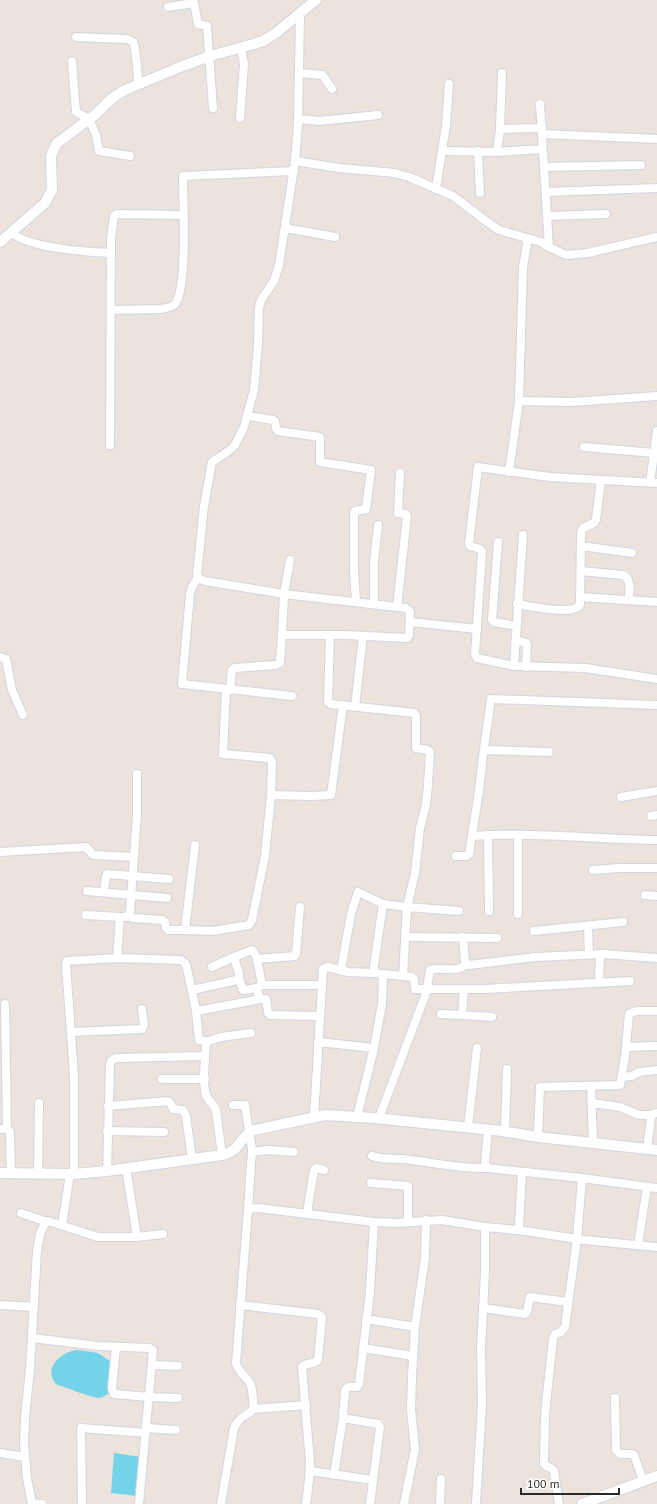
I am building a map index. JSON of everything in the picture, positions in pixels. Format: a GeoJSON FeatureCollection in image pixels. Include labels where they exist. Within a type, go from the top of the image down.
{"type":"FeatureCollection","features":[{"type":"Feature","properties":{"kind":"street"},"geometry":{"type":"LineString","coordinates":[[0,242],[45,203],[49,197],[52,190],[51,156],[56,144],[89,119],[118,94],[138,84],[210,56],[263,40],[276,33],[316,0]]}},
{"type":"Feature","properties":{"kind":"street"},"geometry":{"type":"LineString","coordinates":[[168,7],[192,2],[195,3],[198,24],[207,26],[213,108]]}},
{"type":"Feature","properties":{"kind":"street"},"geometry":{"type":"LineString","coordinates":[[282,635],[407,638],[409,635],[410,622],[410,612],[408,609],[284,594],[205,581],[198,577],[196,570],[204,506],[212,462],[226,454],[235,445],[248,416],[254,390],[258,346],[259,308],[261,300],[274,281],[279,265],[295,161],[298,119],[300,14]]}},
{"type":"Feature","properties":{"kind":"street"},"geometry":{"type":"LineString","coordinates":[[76,37],[127,39],[133,42],[138,84]]}},
{"type":"Feature","properties":{"kind":"street"},"geometry":{"type":"LineString","coordinates":[[240,48],[244,64],[240,118]]}},
{"type":"Feature","properties":{"kind":"street"},"geometry":{"type":"LineString","coordinates":[[72,61],[76,112],[89,119],[96,135],[99,151],[130,156]]}},
{"type":"Feature","properties":{"kind":"street"},"geometry":{"type":"LineString","coordinates":[[299,73],[322,75],[332,89]]}},
{"type":"Feature","properties":{"kind":"street"},"geometry":{"type":"LineString","coordinates":[[497,152],[500,129],[502,73]]}},
{"type":"Feature","properties":{"kind":"street"},"geometry":{"type":"LineString","coordinates":[[436,189],[442,151],[449,84]]}},
{"type":"Feature","properties":{"kind":"street"},"geometry":{"type":"LineString","coordinates":[[540,104],[549,247]]}},
{"type":"Feature","properties":{"kind":"street"},"geometry":{"type":"LineString","coordinates":[[298,119],[323,121],[378,115]]}},
{"type":"Feature","properties":{"kind":"street"},"geometry":{"type":"LineString","coordinates":[[500,129],[657,139]]}},
{"type":"Feature","properties":{"kind":"street"},"geometry":{"type":"LineString","coordinates":[[442,151],[497,152],[542,149]]}},
{"type":"Feature","properties":{"kind":"street"},"geometry":{"type":"LineString","coordinates":[[478,151],[480,193]]}},
{"type":"Feature","properties":{"kind":"street"},"geometry":{"type":"LineString","coordinates":[[295,161],[409,177],[453,196],[499,230],[541,242],[566,254],[574,255],[657,237]]}},
{"type":"Feature","properties":{"kind":"street"},"geometry":{"type":"LineString","coordinates":[[544,167],[641,165]]}},
{"type":"Feature","properties":{"kind":"street"},"geometry":{"type":"LineString","coordinates":[[112,310],[160,309],[168,308],[174,304],[182,286],[184,268],[184,176],[294,171]]}},
{"type":"Feature","properties":{"kind":"street"},"geometry":{"type":"LineString","coordinates":[[546,192],[657,188]]}},
{"type":"Feature","properties":{"kind":"street"},"geometry":{"type":"LineString","coordinates":[[110,445],[112,310],[111,253],[114,216],[117,214],[184,215]]}},
{"type":"Feature","properties":{"kind":"street"},"geometry":{"type":"LineString","coordinates":[[548,216],[606,214]]}},
{"type":"Feature","properties":{"kind":"street"},"geometry":{"type":"LineString","coordinates":[[285,228],[335,237]]}},
{"type":"Feature","properties":{"kind":"street"},"geometry":{"type":"LineString","coordinates":[[11,232],[16,237],[28,242],[79,251],[111,253]]}},
{"type":"Feature","properties":{"kind":"street"},"geometry":{"type":"LineString","coordinates":[[509,472],[519,400],[523,267],[528,238]]}},
{"type":"Feature","properties":{"kind":"street"},"geometry":{"type":"LineString","coordinates":[[519,400],[573,402],[657,396]]}},
{"type":"Feature","properties":{"kind":"street"},"geometry":{"type":"LineString","coordinates":[[248,416],[274,420],[278,431],[320,437],[320,462],[371,470],[366,509],[355,511],[354,513],[354,570],[356,602]]}},
{"type":"Feature","properties":{"kind":"street"},"geometry":{"type":"LineString","coordinates":[[657,431],[654,453],[654,483],[550,477],[479,467],[477,469],[469,543],[472,547],[482,551],[475,654],[477,658],[514,666],[585,668],[657,679]]}},
{"type":"Feature","properties":{"kind":"street"},"geometry":{"type":"LineString","coordinates":[[584,447],[654,453]]}},
{"type":"Feature","properties":{"kind":"street"},"geometry":{"type":"LineString","coordinates":[[397,607],[407,515],[398,513],[400,473]]}},
{"type":"Feature","properties":{"kind":"street"},"geometry":{"type":"LineString","coordinates":[[517,604],[561,610],[574,610],[578,608],[580,605],[581,546],[583,528],[594,523],[596,520],[601,480]]}},
{"type":"Feature","properties":{"kind":"street"},"geometry":{"type":"LineString","coordinates":[[374,604],[374,562],[378,525]]}},
{"type":"Feature","properties":{"kind":"street"},"geometry":{"type":"LineString","coordinates":[[514,666],[522,535]]}},
{"type":"Feature","properties":{"kind":"street"},"geometry":{"type":"LineString","coordinates":[[498,542],[492,620],[494,622],[516,626]]}},
{"type":"Feature","properties":{"kind":"street"},"geometry":{"type":"LineString","coordinates":[[581,546],[632,553]]}},
{"type":"Feature","properties":{"kind":"street"},"geometry":{"type":"LineString","coordinates":[[86,915],[124,916],[163,920],[168,930],[214,930],[246,926],[251,923],[265,856],[271,795],[272,762],[270,758],[223,754],[228,690],[232,670],[234,668],[276,665],[280,663],[284,594],[290,560]]}},
{"type":"Feature","properties":{"kind":"street"},"geometry":{"type":"LineString","coordinates":[[581,571],[623,575],[628,577],[629,600]]}},
{"type":"Feature","properties":{"kind":"street"},"geometry":{"type":"LineString","coordinates":[[198,577],[190,594],[182,685],[292,696]]}},
{"type":"Feature","properties":{"kind":"street"},"geometry":{"type":"LineString","coordinates":[[580,597],[657,602]]}},
{"type":"Feature","properties":{"kind":"street"},"geometry":{"type":"LineString","coordinates":[[410,622],[477,628]]}},
{"type":"Feature","properties":{"kind":"street"},"geometry":{"type":"LineString","coordinates":[[330,635],[329,704],[414,713],[416,716],[416,747],[418,749],[428,750],[430,752],[426,804],[420,828],[415,873],[407,907],[403,976]]}},
{"type":"Feature","properties":{"kind":"street"},"geometry":{"type":"LineString","coordinates":[[355,707],[363,636]]}},
{"type":"Feature","properties":{"kind":"street"},"geometry":{"type":"LineString","coordinates":[[515,641],[524,642],[527,644],[526,667]]}},
{"type":"Feature","properties":{"kind":"street"},"geometry":{"type":"LineString","coordinates":[[0,657],[6,659],[12,690],[23,716]]}},
{"type":"Feature","properties":{"kind":"street"},"geometry":{"type":"LineString","coordinates":[[456,856],[468,855],[479,792],[490,701],[493,699],[657,705]]}},
{"type":"Feature","properties":{"kind":"street"},"geometry":{"type":"LineString","coordinates":[[271,795],[331,795],[343,706]]}},
{"type":"Feature","properties":{"kind":"street"},"geometry":{"type":"LineString","coordinates":[[484,750],[549,752]]}},
{"type":"Feature","properties":{"kind":"street"},"geometry":{"type":"LineString","coordinates":[[117,958],[124,916],[130,912],[137,814],[137,774]]}},
{"type":"Feature","properties":{"kind":"street"},"geometry":{"type":"LineString","coordinates":[[621,797],[657,791]]}},
{"type":"Feature","properties":{"kind":"street"},"geometry":{"type":"LineString","coordinates":[[488,835],[489,911]]}},
{"type":"Feature","properties":{"kind":"street"},"geometry":{"type":"LineString","coordinates":[[472,836],[573,836],[657,840]]}},
{"type":"Feature","properties":{"kind":"street"},"geometry":{"type":"LineString","coordinates":[[518,836],[518,914]]}},
{"type":"Feature","properties":{"kind":"street"},"geometry":{"type":"LineString","coordinates":[[185,930],[195,845]]}},
{"type":"Feature","properties":{"kind":"street"},"geometry":{"type":"LineString","coordinates":[[0,852],[86,847],[93,855],[134,857]]}},
{"type":"Feature","properties":{"kind":"street"},"geometry":{"type":"LineString","coordinates":[[593,870],[657,868]]}},
{"type":"Feature","properties":{"kind":"street"},"geometry":{"type":"LineString","coordinates":[[104,892],[106,875],[132,875],[169,879]]}},
{"type":"Feature","properties":{"kind":"street"},"geometry":{"type":"LineString","coordinates":[[87,891],[167,898]]}},
{"type":"Feature","properties":{"kind":"street"},"geometry":{"type":"LineString","coordinates":[[341,970],[351,914],[358,892],[384,904],[459,911]]}},
{"type":"Feature","properties":{"kind":"street"},"geometry":{"type":"LineString","coordinates":[[645,895],[657,896]]}},
{"type":"Feature","properties":{"kind":"street"},"geometry":{"type":"LineString","coordinates":[[373,973],[384,904]]}},
{"type":"Feature","properties":{"kind":"street"},"geometry":{"type":"LineString","coordinates":[[257,959],[295,955],[300,907]]}},
{"type":"Feature","properties":{"kind":"street"},"geometry":{"type":"LineString","coordinates":[[534,931],[624,922]]}},
{"type":"Feature","properties":{"kind":"street"},"geometry":{"type":"LineString","coordinates":[[588,926],[589,954]]}},
{"type":"Feature","properties":{"kind":"street"},"geometry":{"type":"LineString","coordinates":[[405,937],[497,938]]}},
{"type":"Feature","properties":{"kind":"street"},"geometry":{"type":"LineString","coordinates":[[463,937],[466,964]]}},
{"type":"Feature","properties":{"kind":"street"},"geometry":{"type":"LineString","coordinates":[[212,967],[234,957],[253,951],[257,959],[260,987],[258,999]]}},
{"type":"Feature","properties":{"kind":"street"},"geometry":{"type":"LineString","coordinates":[[599,982],[600,954]]}},
{"type":"Feature","properties":{"kind":"street"},"geometry":{"type":"LineString","coordinates":[[379,1118],[427,990],[430,970],[458,969],[462,968],[466,964],[469,965],[536,956],[614,954],[657,958]]}},
{"type":"Feature","properties":{"kind":"street"},"geometry":{"type":"LineString","coordinates":[[234,957],[239,974],[239,980],[243,990],[260,987],[321,985]]}},
{"type":"Feature","properties":{"kind":"street"},"geometry":{"type":"LineString","coordinates":[[62,1225],[72,1174],[74,1076],[66,962],[69,960],[117,958],[181,960],[186,964],[192,990],[199,1040],[206,1042],[251,1033]]}},
{"type":"Feature","properties":{"kind":"street"},"geometry":{"type":"LineString","coordinates":[[314,1117],[321,985],[322,972],[325,967],[403,976],[414,979],[415,989],[427,990],[630,980]]}},
{"type":"Feature","properties":{"kind":"street"},"geometry":{"type":"LineString","coordinates":[[357,1117],[374,1048],[382,1004],[383,974]]}},
{"type":"Feature","properties":{"kind":"street"},"geometry":{"type":"LineString","coordinates":[[192,990],[239,980]]}},
{"type":"Feature","properties":{"kind":"street"},"geometry":{"type":"LineString","coordinates":[[462,1015],[464,989]]}},
{"type":"Feature","properties":{"kind":"street"},"geometry":{"type":"LineString","coordinates":[[196,1011],[258,999],[266,999],[268,1014],[319,1016]]}},
{"type":"Feature","properties":{"kind":"street"},"geometry":{"type":"LineString","coordinates":[[5,1004],[3,1129],[10,1132],[11,1173]]}},
{"type":"Feature","properties":{"kind":"street"},"geometry":{"type":"LineString","coordinates":[[71,1032],[142,1029],[144,1025],[142,1008]]}},
{"type":"Feature","properties":{"kind":"street"},"geometry":{"type":"LineString","coordinates":[[538,1137],[540,1087],[619,1086],[621,1084],[622,1077],[629,1014],[636,1011],[657,1011]]}},
{"type":"Feature","properties":{"kind":"street"},"geometry":{"type":"LineString","coordinates":[[441,1014],[492,1017]]}},
{"type":"Feature","properties":{"kind":"street"},"geometry":{"type":"LineString","coordinates":[[206,1042],[206,1095],[216,1110],[222,1155]]}},
{"type":"Feature","properties":{"kind":"street"},"geometry":{"type":"LineString","coordinates":[[318,1042],[374,1048]]}},
{"type":"Feature","properties":{"kind":"street"},"geometry":{"type":"LineString","coordinates":[[626,1047],[657,1046]]}},
{"type":"Feature","properties":{"kind":"street"},"geometry":{"type":"LineString","coordinates":[[468,1127],[477,1048]]}},
{"type":"Feature","properties":{"kind":"street"},"geometry":{"type":"LineString","coordinates":[[107,1171],[110,1065],[113,1059],[205,1056]]}},
{"type":"Feature","properties":{"kind":"street"},"geometry":{"type":"LineString","coordinates":[[505,1132],[507,1069]]}},
{"type":"Feature","properties":{"kind":"street"},"geometry":{"type":"LineString","coordinates":[[622,1077],[632,1076],[639,1072],[657,1070]]}},
{"type":"Feature","properties":{"kind":"street"},"geometry":{"type":"LineString","coordinates":[[162,1079],[205,1079]]}},
{"type":"Feature","properties":{"kind":"street"},"geometry":{"type":"LineString","coordinates":[[591,1086],[592,1142]]}},
{"type":"Feature","properties":{"kind":"street"},"geometry":{"type":"LineString","coordinates":[[108,1106],[168,1101],[174,1109],[184,1110],[192,1159]]}},
{"type":"Feature","properties":{"kind":"street"},"geometry":{"type":"LineString","coordinates":[[38,1173],[39,1103]]}},
{"type":"Feature","properties":{"kind":"street"},"geometry":{"type":"LineString","coordinates":[[0,1173],[72,1174],[107,1171],[222,1155],[234,1151],[254,1130],[325,1115],[379,1118],[488,1129],[538,1137],[652,1150],[654,1114],[639,1115],[620,1107],[592,1103]]}},
{"type":"Feature","properties":{"kind":"street"},"geometry":{"type":"LineString","coordinates":[[233,1105],[244,1105],[252,1151],[236,1363],[239,1372],[247,1380],[251,1387],[253,1409]]}},
{"type":"Feature","properties":{"kind":"street"},"geometry":{"type":"LineString","coordinates":[[487,1168],[485,1162],[488,1129]]}},
{"type":"Feature","properties":{"kind":"street"},"geometry":{"type":"LineString","coordinates":[[107,1131],[164,1132]]}},
{"type":"Feature","properties":{"kind":"street"},"geometry":{"type":"LineString","coordinates":[[252,1151],[268,1150],[294,1152]]}},
{"type":"Feature","properties":{"kind":"street"},"geometry":{"type":"LineString","coordinates":[[372,1156],[382,1159],[403,1159],[467,1168],[487,1168],[657,1188]]}},
{"type":"Feature","properties":{"kind":"street"},"geometry":{"type":"LineString","coordinates":[[126,1168],[137,1237]]}},
{"type":"Feature","properties":{"kind":"street"},"geometry":{"type":"LineString","coordinates":[[307,1214],[314,1170],[316,1168],[324,1170]]}},
{"type":"Feature","properties":{"kind":"street"},"geometry":{"type":"LineString","coordinates":[[518,1230],[520,1228],[522,1172]]}},
{"type":"Feature","properties":{"kind":"street"},"geometry":{"type":"LineString","coordinates":[[559,1504],[554,1471],[544,1464],[544,1414],[552,1339],[555,1334],[564,1329],[577,1238],[582,1178]]}},
{"type":"Feature","properties":{"kind":"street"},"geometry":{"type":"LineString","coordinates":[[371,1183],[408,1186],[408,1222]]}},
{"type":"Feature","properties":{"kind":"street"},"geometry":{"type":"LineString","coordinates":[[638,1245],[647,1187]]}},
{"type":"Feature","properties":{"kind":"street"},"geometry":{"type":"LineString","coordinates":[[248,1209],[258,1208],[374,1222],[442,1220],[485,1227],[657,1247]]}},
{"type":"Feature","properties":{"kind":"street"},"geometry":{"type":"LineString","coordinates":[[21,1213],[98,1237],[137,1237],[163,1234]]}},
{"type":"Feature","properties":{"kind":"street"},"geometry":{"type":"LineString","coordinates":[[404,1504],[415,1449],[411,1410],[413,1356],[415,1327],[425,1258],[426,1220]]}},
{"type":"Feature","properties":{"kind":"street"},"geometry":{"type":"LineString","coordinates":[[42,1504],[32,1503],[24,1457],[25,1417],[30,1369],[37,1251],[40,1234],[47,1222]]}},
{"type":"Feature","properties":{"kind":"street"},"geometry":{"type":"LineString","coordinates":[[334,1475],[346,1390],[348,1387],[357,1386],[359,1384],[370,1292],[374,1222]]}},
{"type":"Feature","properties":{"kind":"street"},"geometry":{"type":"LineString","coordinates":[[476,1504],[482,1404],[481,1349],[485,1227]]}},
{"type":"Feature","properties":{"kind":"street"},"geometry":{"type":"LineString","coordinates":[[483,1308],[525,1314],[527,1312],[530,1297],[568,1302]]}},
{"type":"Feature","properties":{"kind":"street"},"geometry":{"type":"LineString","coordinates":[[0,1305],[34,1307]]}},
{"type":"Feature","properties":{"kind":"street"},"geometry":{"type":"LineString","coordinates":[[240,1305],[318,1314],[322,1317],[318,1360],[305,1365],[302,1368],[310,1471],[306,1504]]}},
{"type":"Feature","properties":{"kind":"street"},"geometry":{"type":"LineString","coordinates":[[366,1320],[415,1327]]}},
{"type":"Feature","properties":{"kind":"street"},"geometry":{"type":"LineString","coordinates":[[32,1338],[116,1347],[152,1349],[154,1353],[153,1365],[139,1504]]}},
{"type":"Feature","properties":{"kind":"street"},"geometry":{"type":"LineString","coordinates":[[116,1347],[112,1392],[117,1395],[178,1398]]}},
{"type":"Feature","properties":{"kind":"street"},"geometry":{"type":"LineString","coordinates":[[363,1348],[413,1356]]}},
{"type":"Feature","properties":{"kind":"street"},"geometry":{"type":"LineString","coordinates":[[153,1365],[178,1366]]}},
{"type":"Feature","properties":{"kind":"street"},"geometry":{"type":"LineString","coordinates":[[615,1398],[616,1450],[620,1454],[634,1455],[642,1480]]}},
{"type":"Feature","properties":{"kind":"street"},"geometry":{"type":"LineString","coordinates":[[222,1504],[234,1428],[237,1421],[253,1409],[306,1405]]}},
{"type":"Feature","properties":{"kind":"street"},"geometry":{"type":"LineString","coordinates":[[343,1418],[378,1424],[380,1427],[370,1504]]}},
{"type":"Feature","properties":{"kind":"street"},"geometry":{"type":"LineString","coordinates":[[82,1504],[81,1428],[176,1430]]}},
{"type":"Feature","properties":{"kind":"street"},"geometry":{"type":"LineString","coordinates":[[0,1453],[24,1457]]}},
{"type":"Feature","properties":{"kind":"street"},"geometry":{"type":"LineString","coordinates":[[310,1471],[373,1480]]}},
{"type":"Feature","properties":{"kind":"street"},"geometry":{"type":"LineString","coordinates":[[582,1504],[642,1480],[657,1476]]}},
{"type":"Feature","properties":{"kind":"street"},"geometry":{"type":"LineString","coordinates":[[440,1504],[441,1479]]}},
{"type":"Feature","properties":{"kind":"water"},"geometry":{"type":"Polygon","coordinates":[[[78,1350],[98,1353],[110,1361],[109,1393],[98,1398],[56,1384],[52,1378],[51,1372],[56,1361],[66,1353],[78,1350]]]}},
{"type":"Feature","properties":{"kind":"water"},"geometry":{"type":"Polygon","coordinates":[[[114,1453],[141,1457],[137,1496],[111,1493],[114,1453]]]}}]}
